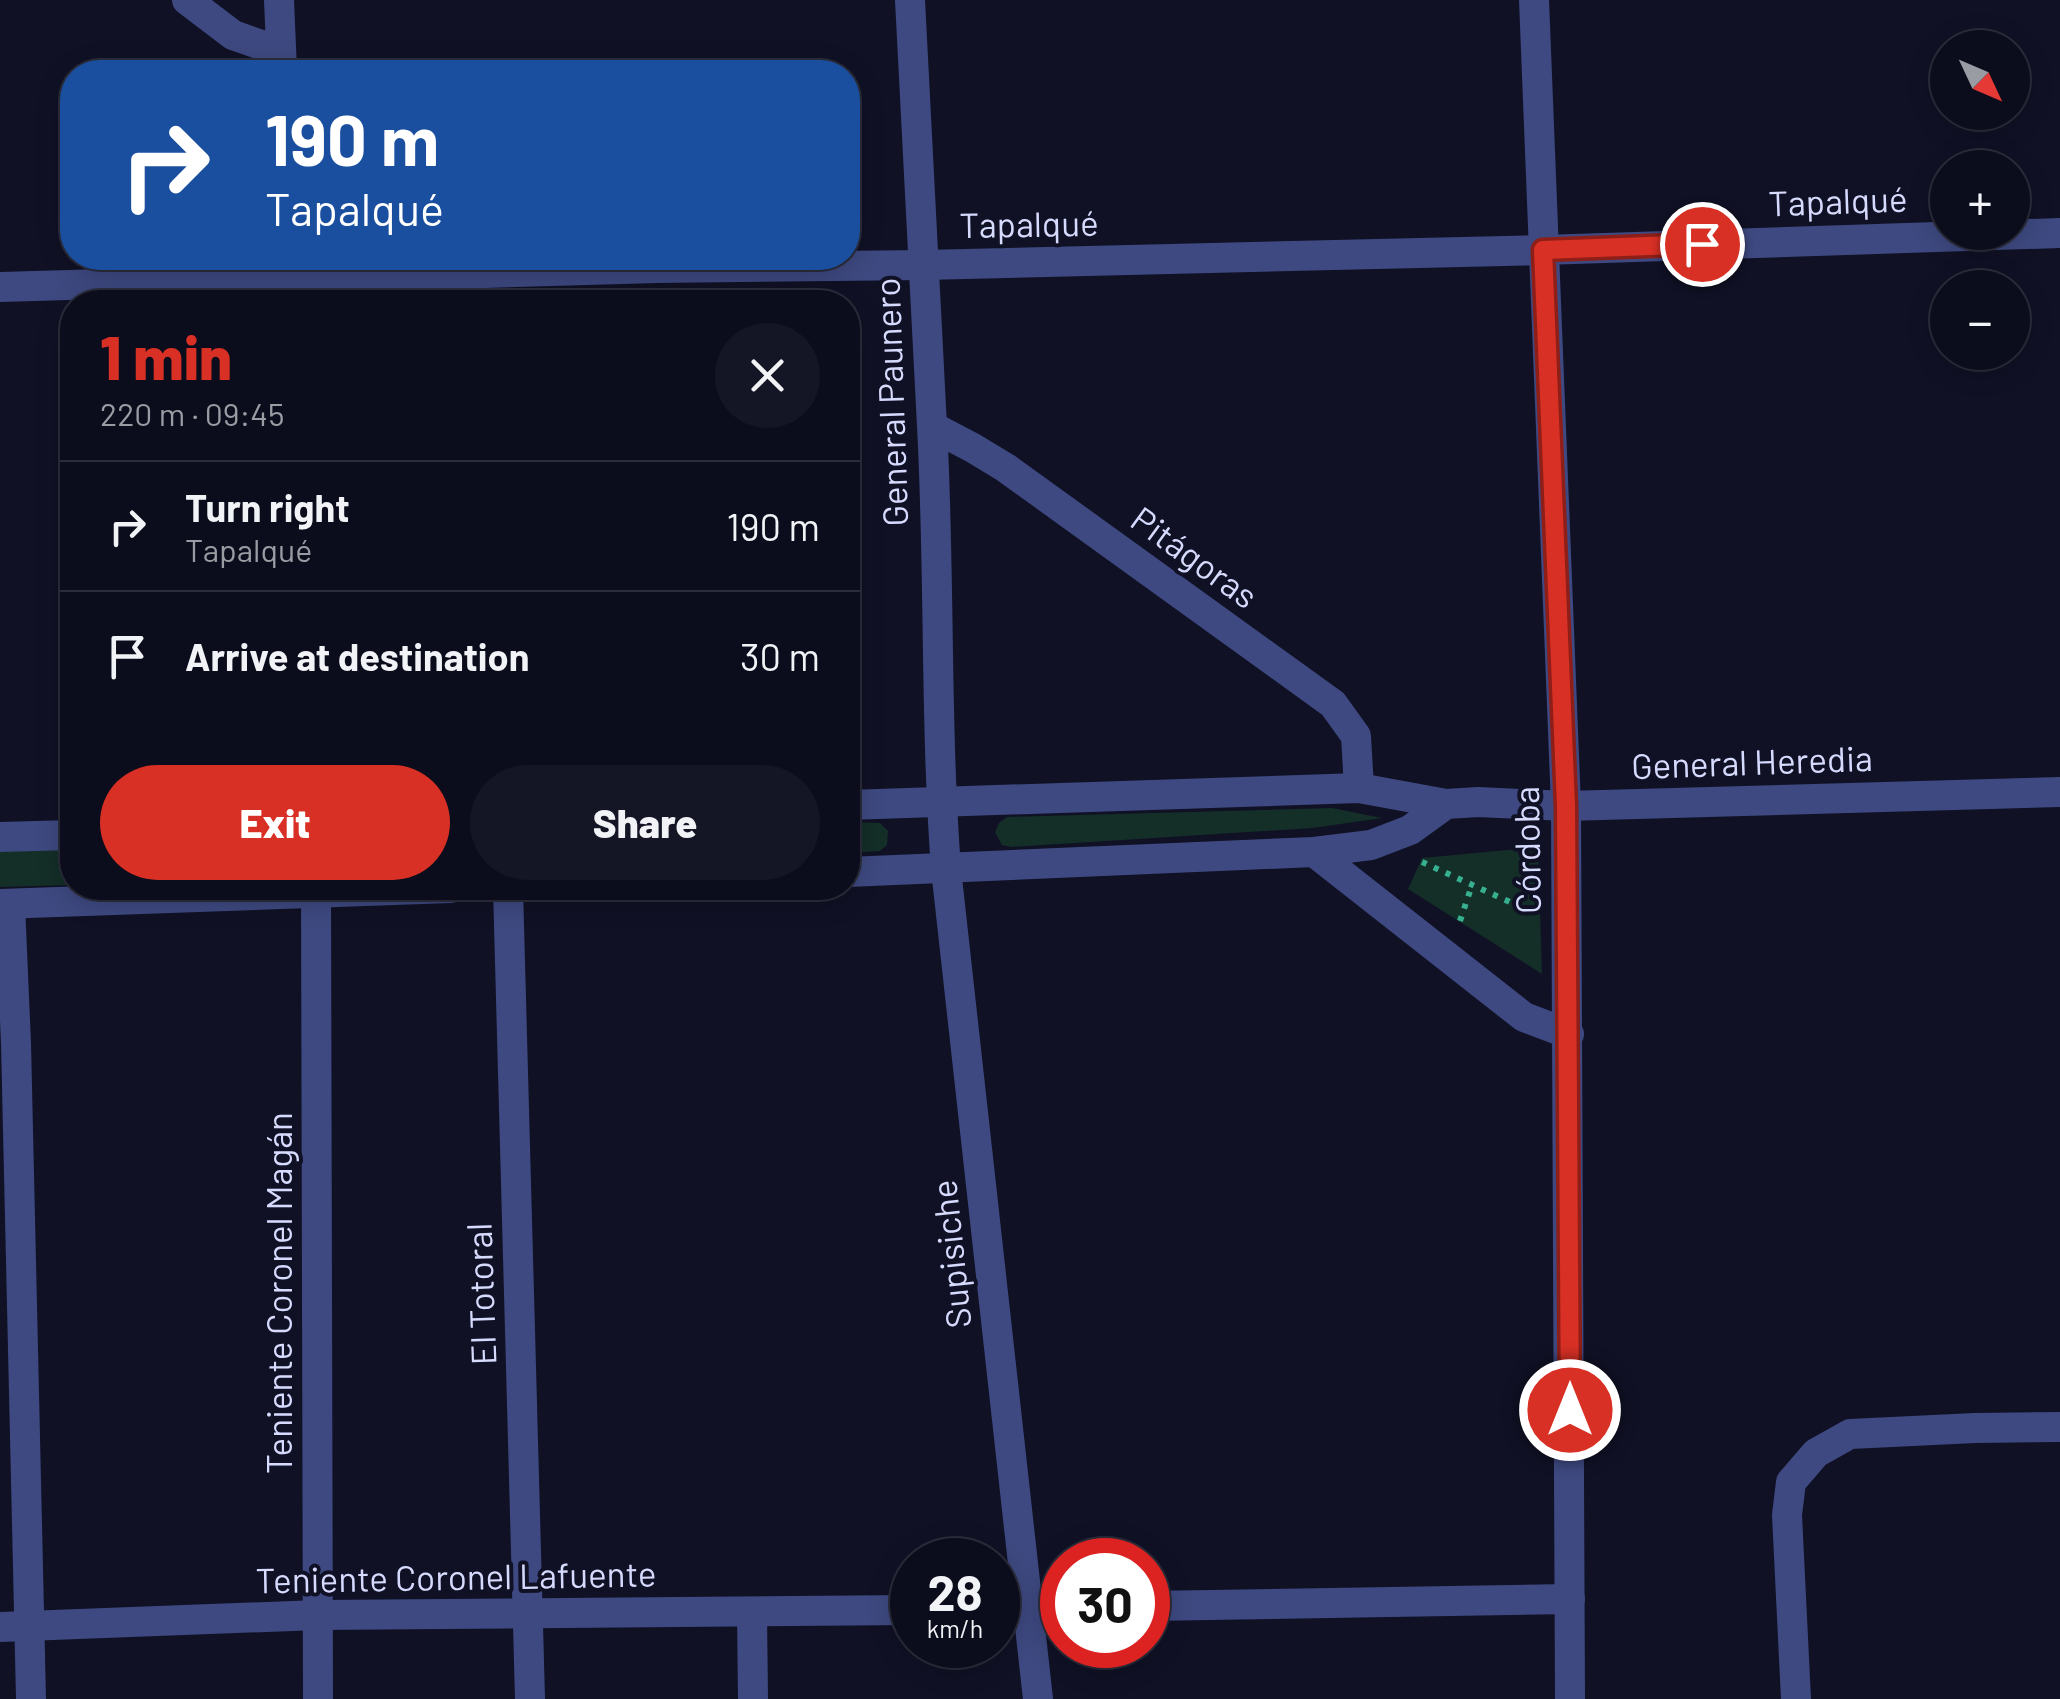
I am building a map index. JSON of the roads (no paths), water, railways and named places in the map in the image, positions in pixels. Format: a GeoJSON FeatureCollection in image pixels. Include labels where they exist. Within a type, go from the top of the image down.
{"type":"FeatureCollection","features":[{"type":"Feature","properties":{"kind":"street"},"geometry":{"type":"LineString","coordinates":[[187,0],[233,36],[277,60]]}},
{"type":"Feature","properties":{"kind":"street"},"geometry":{"type":"LineString","coordinates":[[279,0],[281,60]]}},
{"type":"Feature","properties":{"kind":"street","name":"General Paunero"},"geometry":{"type":"LineString","coordinates":[[910,0],[932,427],[941,801]]}},
{"type":"Feature","properties":{"kind":"street","name":"Córdoba"},"geometry":{"type":"LineString","coordinates":[[1534,0],[1566,806],[1570,1699]]}},
{"type":"Feature","properties":{"kind":"street","name":"Tapalqué"},"geometry":{"type":"LineString","coordinates":[[860,266],[1543,250],[2060,232]]}},
{"type":"Feature","properties":{"kind":"street","name":"Tapalqué"},"geometry":{"type":"LineString","coordinates":[[0,287],[597,270]]}},
{"type":"Feature","properties":{"kind":"street","name":"Pitágoras"},"geometry":{"type":"LineString","coordinates":[[932,427],[1006,468],[1334,704],[1356,736],[1360,788]]}},
{"type":"Feature","properties":{"kind":"street","name":"General Heredia"},"geometry":{"type":"LineString","coordinates":[[860,804],[1360,788],[1446,804],[1566,806],[2060,792]]}},
{"type":"Feature","properties":{"kind":"street","name":"Supisiche"},"geometry":{"type":"LineString","coordinates":[[941,801],[1038,1699]]}},
{"type":"Feature","properties":{"kind":"street"},"geometry":{"type":"LineString","coordinates":[[860,872],[1314,852],[1378,842],[1410,830],[1446,804]]}},
{"type":"Feature","properties":{"kind":"street"},"geometry":{"type":"LineString","coordinates":[[0,837],[60,835]]}},
{"type":"Feature","properties":{"kind":"street"},"geometry":{"type":"LineString","coordinates":[[1314,852],[1524,1018],[1569,1034]]}},
{"type":"Feature","properties":{"kind":"street"},"geometry":{"type":"LineString","coordinates":[[31,1699],[14,1626],[16,1043],[5,904],[101,900]]}},
{"type":"Feature","properties":{"kind":"street","name":"Teniente Coronel Magán"},"geometry":{"type":"LineString","coordinates":[[316,900],[318,1699]]}},
{"type":"Feature","properties":{"kind":"street","name":"El Totoral"},"geometry":{"type":"LineString","coordinates":[[508,900],[530,1699]]}},
{"type":"Feature","properties":{"kind":"street"},"geometry":{"type":"LineString","coordinates":[[1796,1699],[1788,1515],[1792,1482],[1816,1453],[1850,1434],[2060,1427]]}},
{"type":"Feature","properties":{"kind":"street"},"geometry":{"type":"LineString","coordinates":[[1170,1606],[1570,1599]]}},
{"type":"Feature","properties":{"kind":"street"},"geometry":{"type":"LineString","coordinates":[[1020,1608],[1040,1608]]}},
{"type":"Feature","properties":{"kind":"street","name":"Teniente Coronel Lafuente"},"geometry":{"type":"LineString","coordinates":[[14,1626],[318,1615],[890,1610]]}},
{"type":"Feature","properties":{"kind":"street"},"geometry":{"type":"LineString","coordinates":[[752,1613],[753,1699]]}}]}
